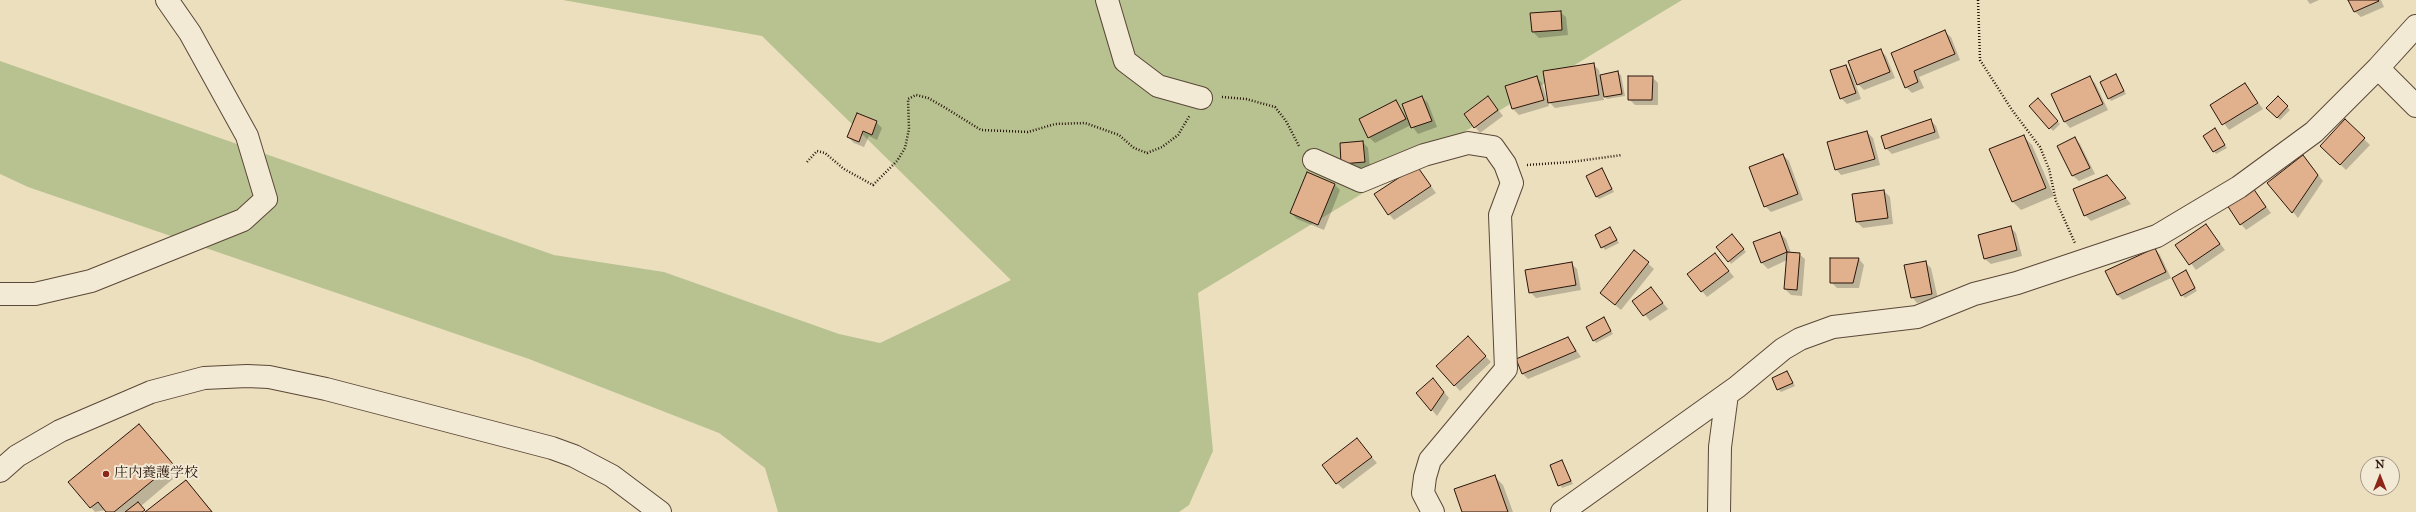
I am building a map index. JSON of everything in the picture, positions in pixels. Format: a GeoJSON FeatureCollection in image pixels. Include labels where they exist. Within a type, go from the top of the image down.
{"type":"FeatureCollection","features":[{"type":"Feature","properties":{"kind":"street"},"geometry":{"type":"LineString","coordinates":[[0,294],[36,294],[91,281],[243,220],[266,199],[247,136],[190,33],[167,0]]}},
{"type":"Feature","properties":{"kind":"street"},"geometry":{"type":"LineString","coordinates":[[1107,0],[1125,61],[1158,86],[1201,98]]}},
{"type":"Feature","properties":{"kind":"street"},"geometry":{"type":"LineString","coordinates":[[1562,512],[1727,394],[1783,349],[1818,331],[1862,323],[1917,317],[1974,294],[2084,261],[2157,236],[2238,187],[2314,132],[2378,68],[2416,26]]}},
{"type":"Feature","properties":{"kind":"street"},"geometry":{"type":"LineString","coordinates":[[2378,68],[2416,106]]}},
{"type":"Feature","properties":{"kind":"street"},"geometry":{"type":"LineString","coordinates":[[1314,160],[1361,181],[1424,155],[1468,143],[1493,147],[1506,166],[1512,183],[1500,215],[1506,369],[1430,460],[1425,477],[1424,494],[1433,512]]}},
{"type":"Feature","properties":{"kind":"street"},"geometry":{"type":"LineString","coordinates":[[0,471],[17,456],[60,431],[151,392],[204,378],[247,376],[269,378],[326,389],[552,448],[574,456],[612,476],[660,512]]}},
{"type":"Feature","properties":{"kind":"street"},"geometry":{"type":"LineString","coordinates":[[1719,512],[1720,447],[1727,394]]}},
{"type":"Feature","properties":{"kind":"path"},"geometry":{"type":"LineString","coordinates":[[1978,0],[1980,60],[2012,110],[2040,147],[2049,169],[2056,201],[2084,261]]}},
{"type":"Feature","properties":{"kind":"path"},"geometry":{"type":"LineString","coordinates":[[807,162],[817,151],[825,153],[844,169],[873,185],[897,160],[905,148],[909,129],[908,99],[916,95],[928,98],[981,130],[1028,132],[1055,124],[1086,123],[1119,135],[1134,148],[1147,153],[1162,147],[1178,135],[1201,98],[1240,98],[1275,107],[1286,121],[1298,145],[1314,160]]}},
{"type":"Feature","properties":{"kind":"path"},"geometry":{"type":"LineString","coordinates":[[1506,166],[1571,162],[1622,155]]}},
{"type":"Feature","properties":{"kind":"green space"},"geometry":{"type":"Polygon","coordinates":[[[563,0],[1682,0],[1198,293],[1213,451],[1189,505],[1179,512],[778,512],[765,468],[719,433],[529,359],[28,187],[0,174],[0,61],[554,255],[664,272],[839,334],[880,343],[1011,280],[762,36],[563,0]]]}},
{"type":"Feature","properties":{"kind":"building"},"geometry":{"type":"Polygon","coordinates":[[[2348,0],[2378,0],[2379,1],[2354,12],[2348,0]]]}},
{"type":"Feature","properties":{"kind":"building"},"geometry":{"type":"Polygon","coordinates":[[[1561,11],[1562,30],[1532,32],[1530,13],[1561,11]]]}},
{"type":"Feature","properties":{"kind":"building"},"geometry":{"type":"Polygon","coordinates":[[[1945,30],[1955,54],[1914,71],[1918,82],[1905,88],[1891,53],[1945,30]]]}},
{"type":"Feature","properties":{"kind":"building"},"geometry":{"type":"Polygon","coordinates":[[[1881,49],[1890,72],[1857,85],[1848,61],[1881,49]]]}},
{"type":"Feature","properties":{"kind":"building"},"geometry":{"type":"Polygon","coordinates":[[[1594,63],[1599,95],[1548,103],[1543,71],[1594,63]]]}},
{"type":"Feature","properties":{"kind":"building"},"geometry":{"type":"Polygon","coordinates":[[[1846,65],[1856,93],[1840,99],[1830,70],[1846,65]]]}},
{"type":"Feature","properties":{"kind":"building"},"geometry":{"type":"Polygon","coordinates":[[[1618,71],[1622,94],[1604,97],[1600,75],[1618,71]]]}},
{"type":"Feature","properties":{"kind":"building"},"geometry":{"type":"Polygon","coordinates":[[[2116,74],[2124,91],[2108,99],[2100,82],[2116,74]]]}},
{"type":"Feature","properties":{"kind":"building"},"geometry":{"type":"Polygon","coordinates":[[[1537,76],[1544,100],[1512,109],[1505,86],[1537,76]]]}},
{"type":"Feature","properties":{"kind":"building"},"geometry":{"type":"Polygon","coordinates":[[[1628,76],[1653,76],[1652,100],[1628,100],[1628,76]]]}},
{"type":"Feature","properties":{"kind":"building"},"geometry":{"type":"Polygon","coordinates":[[[2090,76],[2103,104],[2064,122],[2051,94],[2090,76]]]}},
{"type":"Feature","properties":{"kind":"building"},"geometry":{"type":"Polygon","coordinates":[[[2245,83],[2258,103],[2222,125],[2210,105],[2245,83]]]}},
{"type":"Feature","properties":{"kind":"building"},"geometry":{"type":"Polygon","coordinates":[[[1422,96],[1432,121],[1411,128],[1402,104],[1422,96]]]}},
{"type":"Feature","properties":{"kind":"building"},"geometry":{"type":"Polygon","coordinates":[[[1488,96],[1498,110],[1474,128],[1464,114],[1488,96]]]}},
{"type":"Feature","properties":{"kind":"building"},"geometry":{"type":"Polygon","coordinates":[[[2278,96],[2288,106],[2277,118],[2266,108],[2278,96]]]}},
{"type":"Feature","properties":{"kind":"building"},"geometry":{"type":"Polygon","coordinates":[[[2038,98],[2058,121],[2049,129],[2029,106],[2038,98]]]}},
{"type":"Feature","properties":{"kind":"building"},"geometry":{"type":"Polygon","coordinates":[[[1396,100],[1406,119],[1368,138],[1359,119],[1396,100]]]}},
{"type":"Feature","properties":{"kind":"building"},"geometry":{"type":"Polygon","coordinates":[[[857,113],[877,121],[872,135],[863,131],[859,142],[847,137],[857,113]]]}},
{"type":"Feature","properties":{"kind":"building"},"geometry":{"type":"Polygon","coordinates":[[[1931,119],[1935,132],[1885,149],[1881,136],[1931,119]]]}},
{"type":"Feature","properties":{"kind":"building"},"geometry":{"type":"Polygon","coordinates":[[[2345,119],[2365,138],[2340,165],[2320,146],[2345,119]]]}},
{"type":"Feature","properties":{"kind":"building"},"geometry":{"type":"Polygon","coordinates":[[[2215,128],[2225,145],[2213,152],[2203,136],[2215,128]]]}},
{"type":"Feature","properties":{"kind":"building"},"geometry":{"type":"Polygon","coordinates":[[[1867,131],[1875,159],[1835,170],[1827,142],[1867,131]]]}},
{"type":"Feature","properties":{"kind":"building"},"geometry":{"type":"Polygon","coordinates":[[[2024,135],[2046,188],[2012,202],[1989,149],[2024,135]]]}},
{"type":"Feature","properties":{"kind":"building"},"geometry":{"type":"Polygon","coordinates":[[[2075,137],[2090,168],[2072,176],[2057,146],[2075,137]]]}},
{"type":"Feature","properties":{"kind":"building"},"geometry":{"type":"Polygon","coordinates":[[[1363,141],[1365,162],[1341,164],[1340,143],[1363,141]]]}},
{"type":"Feature","properties":{"kind":"building"},"geometry":{"type":"Polygon","coordinates":[[[1783,154],[1798,194],[1764,207],[1749,167],[1783,154]]]}},
{"type":"Feature","properties":{"kind":"building"},"geometry":{"type":"Polygon","coordinates":[[[2303,155],[2318,175],[2292,213],[2267,183],[2303,155]]]}},
{"type":"Feature","properties":{"kind":"building"},"geometry":{"type":"Polygon","coordinates":[[[1417,166],[1431,186],[1388,215],[1374,194],[1417,166]]]}},
{"type":"Feature","properties":{"kind":"building"},"geometry":{"type":"Polygon","coordinates":[[[1602,168],[1612,189],[1596,197],[1586,176],[1602,168]]]}},
{"type":"Feature","properties":{"kind":"building"},"geometry":{"type":"Polygon","coordinates":[[[1307,172],[1335,184],[1318,225],[1290,213],[1307,172]]]}},
{"type":"Feature","properties":{"kind":"building"},"geometry":{"type":"Polygon","coordinates":[[[2107,175],[2126,198],[2084,216],[2073,189],[2107,175]]]}},
{"type":"Feature","properties":{"kind":"building"},"geometry":{"type":"Polygon","coordinates":[[[2253,188],[2266,207],[2240,225],[2227,205],[2253,188]]]}},
{"type":"Feature","properties":{"kind":"building"},"geometry":{"type":"Polygon","coordinates":[[[1884,190],[1888,218],[1856,222],[1852,194],[1884,190]]]}},
{"type":"Feature","properties":{"kind":"building"},"geometry":{"type":"Polygon","coordinates":[[[2206,224],[2220,244],[2189,265],[2175,245],[2206,224]]]}},
{"type":"Feature","properties":{"kind":"building"},"geometry":{"type":"Polygon","coordinates":[[[2011,226],[2017,250],[1984,259],[1978,235],[2011,226]]]}},
{"type":"Feature","properties":{"kind":"building"},"geometry":{"type":"Polygon","coordinates":[[[1610,227],[1617,240],[1601,248],[1595,235],[1610,227]]]}},
{"type":"Feature","properties":{"kind":"building"},"geometry":{"type":"Polygon","coordinates":[[[1780,232],[1787,252],[1761,263],[1753,242],[1780,232]]]}},
{"type":"Feature","properties":{"kind":"building"},"geometry":{"type":"Polygon","coordinates":[[[1732,234],[1744,249],[1728,262],[1716,247],[1732,234]]]}},
{"type":"Feature","properties":{"kind":"building"},"geometry":{"type":"Polygon","coordinates":[[[2155,248],[2166,272],[2117,295],[2105,271],[2155,248]]]}},
{"type":"Feature","properties":{"kind":"building"},"geometry":{"type":"Polygon","coordinates":[[[1634,250],[1649,262],[1615,305],[1600,293],[1634,250]]]}},
{"type":"Feature","properties":{"kind":"building"},"geometry":{"type":"Polygon","coordinates":[[[1787,252],[1800,253],[1797,290],[1784,289],[1787,252]]]}},
{"type":"Feature","properties":{"kind":"building"},"geometry":{"type":"Polygon","coordinates":[[[1715,253],[1729,271],[1701,292],[1687,274],[1715,253]]]}},
{"type":"Feature","properties":{"kind":"building"},"geometry":{"type":"Polygon","coordinates":[[[1830,258],[1859,258],[1853,283],[1830,283],[1830,258]]]}},
{"type":"Feature","properties":{"kind":"building"},"geometry":{"type":"Polygon","coordinates":[[[1926,261],[1932,294],[1911,298],[1904,265],[1926,261]]]}},
{"type":"Feature","properties":{"kind":"building"},"geometry":{"type":"Polygon","coordinates":[[[1572,262],[1576,285],[1529,293],[1525,270],[1572,262]]]}},
{"type":"Feature","properties":{"kind":"building"},"geometry":{"type":"Polygon","coordinates":[[[2186,270],[2195,288],[2181,296],[2172,278],[2186,270]]]}},
{"type":"Feature","properties":{"kind":"building"},"geometry":{"type":"Polygon","coordinates":[[[1651,287],[1663,303],[1643,316],[1632,301],[1651,287]]]}},
{"type":"Feature","properties":{"kind":"building"},"geometry":{"type":"Polygon","coordinates":[[[1604,317],[1611,331],[1593,341],[1586,327],[1604,317]]]}},
{"type":"Feature","properties":{"kind":"building"},"geometry":{"type":"Polygon","coordinates":[[[1468,336],[1486,356],[1454,386],[1436,366],[1468,336]]]}},
{"type":"Feature","properties":{"kind":"building"},"geometry":{"type":"Polygon","coordinates":[[[1568,337],[1576,351],[1522,374],[1516,359],[1568,337]]]}},
{"type":"Feature","properties":{"kind":"building"},"geometry":{"type":"Polygon","coordinates":[[[1787,371],[1793,383],[1777,390],[1772,378],[1787,371]]]}},
{"type":"Feature","properties":{"kind":"building"},"geometry":{"type":"Polygon","coordinates":[[[1433,378],[1444,392],[1431,411],[1416,393],[1433,378]]]}},
{"type":"Feature","properties":{"kind":"building"},"geometry":{"type":"Polygon","coordinates":[[[139,424],[173,464],[114,512],[106,512],[98,502],[90,508],[68,482],[139,424]]]}},
{"type":"Feature","properties":{"kind":"building"},"geometry":{"type":"Polygon","coordinates":[[[1357,438],[1372,457],[1336,484],[1322,465],[1357,438]]]}},
{"type":"Feature","properties":{"kind":"building"},"geometry":{"type":"Polygon","coordinates":[[[1562,460],[1571,481],[1558,486],[1550,465],[1562,460]]]}},
{"type":"Feature","properties":{"kind":"building"},"geometry":{"type":"Polygon","coordinates":[[[1495,475],[1508,512],[1462,512],[1454,489],[1495,475]]]}},
{"type":"Feature","properties":{"kind":"building"},"geometry":{"type":"Polygon","coordinates":[[[186,480],[212,512],[145,512],[186,480]]]}},
{"type":"Feature","properties":{"kind":"building"},"geometry":{"type":"Polygon","coordinates":[[[138,502],[145,510],[142,512],[125,512],[138,502]]]}},
{"type":"Feature","properties":{"kind":"place","name":"庄内養護学校"},"geometry":{"type":"Point","coordinates":[106,474]}}]}
